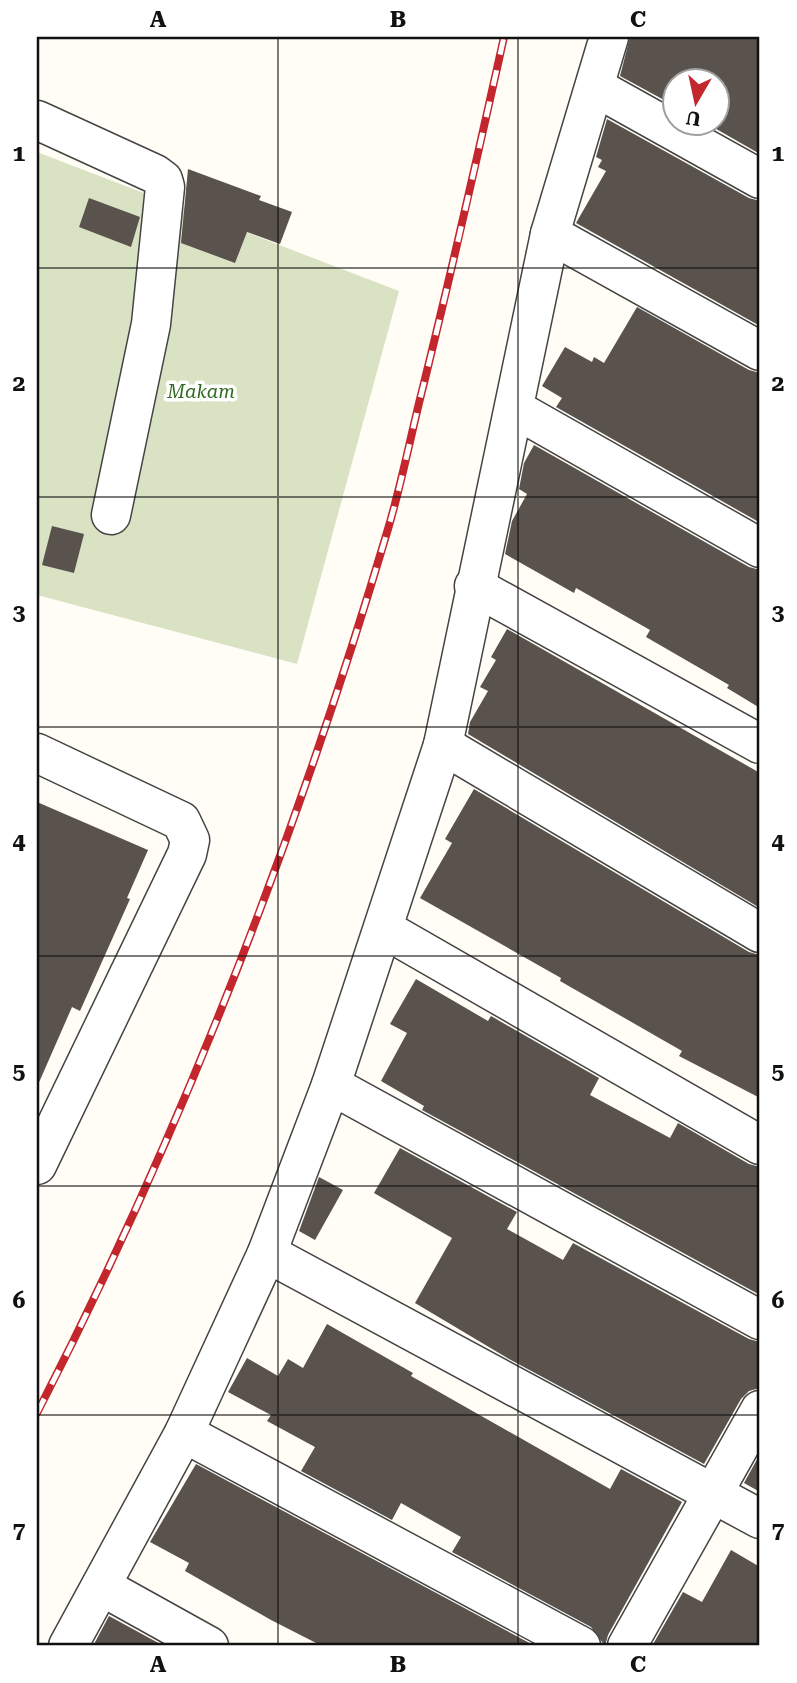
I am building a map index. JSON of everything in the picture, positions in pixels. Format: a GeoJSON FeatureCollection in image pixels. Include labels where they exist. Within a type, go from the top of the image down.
{"type":"FeatureCollection","features":[{"type":"Feature","properties":{"kind":"street"},"geometry":{"type":"LineString","coordinates":[[68,1646],[184,1433],[267,1253],[331,1085],[384,929],[443,745],[474,586],[515,409],[550,234],[609,37]]}},
{"type":"Feature","properties":{"kind":"street"},"geometry":{"type":"LineString","coordinates":[[595,88],[760,179]]}},
{"type":"Feature","properties":{"kind":"street"},"geometry":{"type":"LineString","coordinates":[[37,120],[155,174],[163,180],[165,187],[151,324],[111,515]]}},
{"type":"Feature","properties":{"kind":"street"},"geometry":{"type":"LineString","coordinates":[[550,234],[760,351]]}},
{"type":"Feature","properties":{"kind":"street"},"geometry":{"type":"LineString","coordinates":[[515,409],[760,548]]}},
{"type":"Feature","properties":{"kind":"street"},"geometry":{"type":"LineString","coordinates":[[474,586],[760,744]]}},
{"type":"Feature","properties":{"kind":"street"},"geometry":{"type":"LineString","coordinates":[[443,745],[760,933]]}},
{"type":"Feature","properties":{"kind":"street"},"geometry":{"type":"LineString","coordinates":[[37,753],[181,821],[190,840],[187,854],[37,1165]]}},
{"type":"Feature","properties":{"kind":"street"},"geometry":{"type":"LineString","coordinates":[[384,929],[760,1145]]}},
{"type":"Feature","properties":{"kind":"street"},"geometry":{"type":"LineString","coordinates":[[331,1085],[760,1320]]}},
{"type":"Feature","properties":{"kind":"street"},"geometry":{"type":"LineString","coordinates":[[267,1253],[760,1519]]}},
{"type":"Feature","properties":{"kind":"street"},"geometry":{"type":"LineString","coordinates":[[627,1646],[760,1410]]}},
{"type":"Feature","properties":{"kind":"street"},"geometry":{"type":"LineString","coordinates":[[184,1433],[581,1646]]}},
{"type":"Feature","properties":{"kind":"street"},"geometry":{"type":"LineString","coordinates":[[101,1586],[209,1646]]}},
{"type":"Feature","properties":{"kind":"green space","name":"Makam"},"geometry":{"type":"Polygon","coordinates":[[[37,152],[399,291],[297,664],[37,595],[37,152]]]}},
{"type":"Feature","properties":{"kind":"building"},"geometry":{"type":"Polygon","coordinates":[[[630,37],[760,37],[760,154],[728,136],[730,66],[660,66],[660,98],[620,76],[630,37]]]}},
{"type":"Feature","properties":{"kind":"building"},"geometry":{"type":"Polygon","coordinates":[[[607,119],[749,198],[760,201],[760,326],[576,223],[606,171],[598,167],[602,160],[596,157],[607,119]]]}},
{"type":"Feature","properties":{"kind":"building"},"geometry":{"type":"Polygon","coordinates":[[[188,169],[261,196],[259,200],[292,212],[280,244],[247,232],[235,263],[181,243],[188,169]]]}},
{"type":"Feature","properties":{"kind":"building"},"geometry":{"type":"Polygon","coordinates":[[[89,198],[140,217],[131,247],[79,227],[89,198]]]}},
{"type":"Feature","properties":{"kind":"building"},"geometry":{"type":"Polygon","coordinates":[[[637,307],[749,370],[760,373],[760,516],[757,521],[556,407],[562,398],[542,386],[565,347],[592,362],[594,357],[604,363],[637,307]]]}},
{"type":"Feature","properties":{"kind":"building"},"geometry":{"type":"Polygon","coordinates":[[[534,445],[749,567],[760,570],[760,708],[727,688],[729,685],[646,637],[650,630],[576,588],[574,593],[505,554],[512,521],[527,494],[519,489],[524,463],[534,445]]]}},
{"type":"Feature","properties":{"kind":"building"},"geometry":{"type":"Polygon","coordinates":[[[52,526],[84,534],[74,573],[42,565],[52,526]]]}},
{"type":"Feature","properties":{"kind":"building"},"geometry":{"type":"Polygon","coordinates":[[[507,629],[760,773],[760,908],[468,734],[470,722],[488,691],[480,687],[496,660],[491,657],[507,629]]]}},
{"type":"Feature","properties":{"kind":"building"},"geometry":{"type":"Polygon","coordinates":[[[474,789],[749,952],[760,955],[760,1098],[679,1056],[682,1051],[420,898],[452,843],[445,839],[474,789]]]}},
{"type":"Feature","properties":{"kind":"building"},"geometry":{"type":"Polygon","coordinates":[[[37,802],[148,850],[127,898],[130,899],[80,1011],[72,1007],[37,1087],[37,802]]]}},
{"type":"Feature","properties":{"kind":"building"},"geometry":{"type":"Polygon","coordinates":[[[416,979],[488,1021],[491,1016],[599,1078],[590,1095],[670,1138],[678,1123],[749,1164],[760,1167],[760,1295],[422,1110],[424,1106],[381,1081],[407,1033],[390,1024],[416,979]]]}},
{"type":"Feature","properties":{"kind":"building"},"geometry":{"type":"Polygon","coordinates":[[[400,1148],[517,1212],[507,1229],[563,1260],[573,1243],[749,1339],[760,1342],[760,1388],[749,1391],[741,1399],[704,1464],[509,1359],[415,1303],[452,1238],[374,1193],[400,1148]]]}},
{"type":"Feature","properties":{"kind":"building"},"geometry":{"type":"Polygon","coordinates":[[[319,1177],[343,1190],[315,1240],[299,1231],[319,1177]]]}},
{"type":"Feature","properties":{"kind":"building"},"geometry":{"type":"Polygon","coordinates":[[[327,1324],[413,1373],[411,1376],[610,1489],[621,1469],[682,1502],[608,1635],[605,1646],[591,1627],[452,1552],[461,1537],[401,1503],[392,1520],[301,1471],[315,1447],[267,1421],[271,1415],[228,1392],[247,1358],[278,1376],[288,1359],[303,1368],[327,1324]]]}},
{"type":"Feature","properties":{"kind":"building"},"geometry":{"type":"Polygon","coordinates":[[[760,1454],[760,1492],[744,1483],[760,1454]]]}},
{"type":"Feature","properties":{"kind":"building"},"geometry":{"type":"Polygon","coordinates":[[[196,1464],[535,1646],[322,1646],[271,1620],[185,1571],[189,1563],[150,1542],[196,1464]]]}},
{"type":"Feature","properties":{"kind":"building"},"geometry":{"type":"Polygon","coordinates":[[[731,1550],[760,1567],[760,1646],[652,1646],[683,1592],[702,1602],[731,1550]]]}},
{"type":"Feature","properties":{"kind":"building"},"geometry":{"type":"Polygon","coordinates":[[[109,1616],[164,1646],[93,1646],[109,1616]]]}},
{"type":"Feature","properties":{"kind":"railway"},"geometry":{"type":"LineString","coordinates":[[37,1413],[90,1307],[188,1090],[276,868],[316,756],[398,494],[504,37]]}}]}
